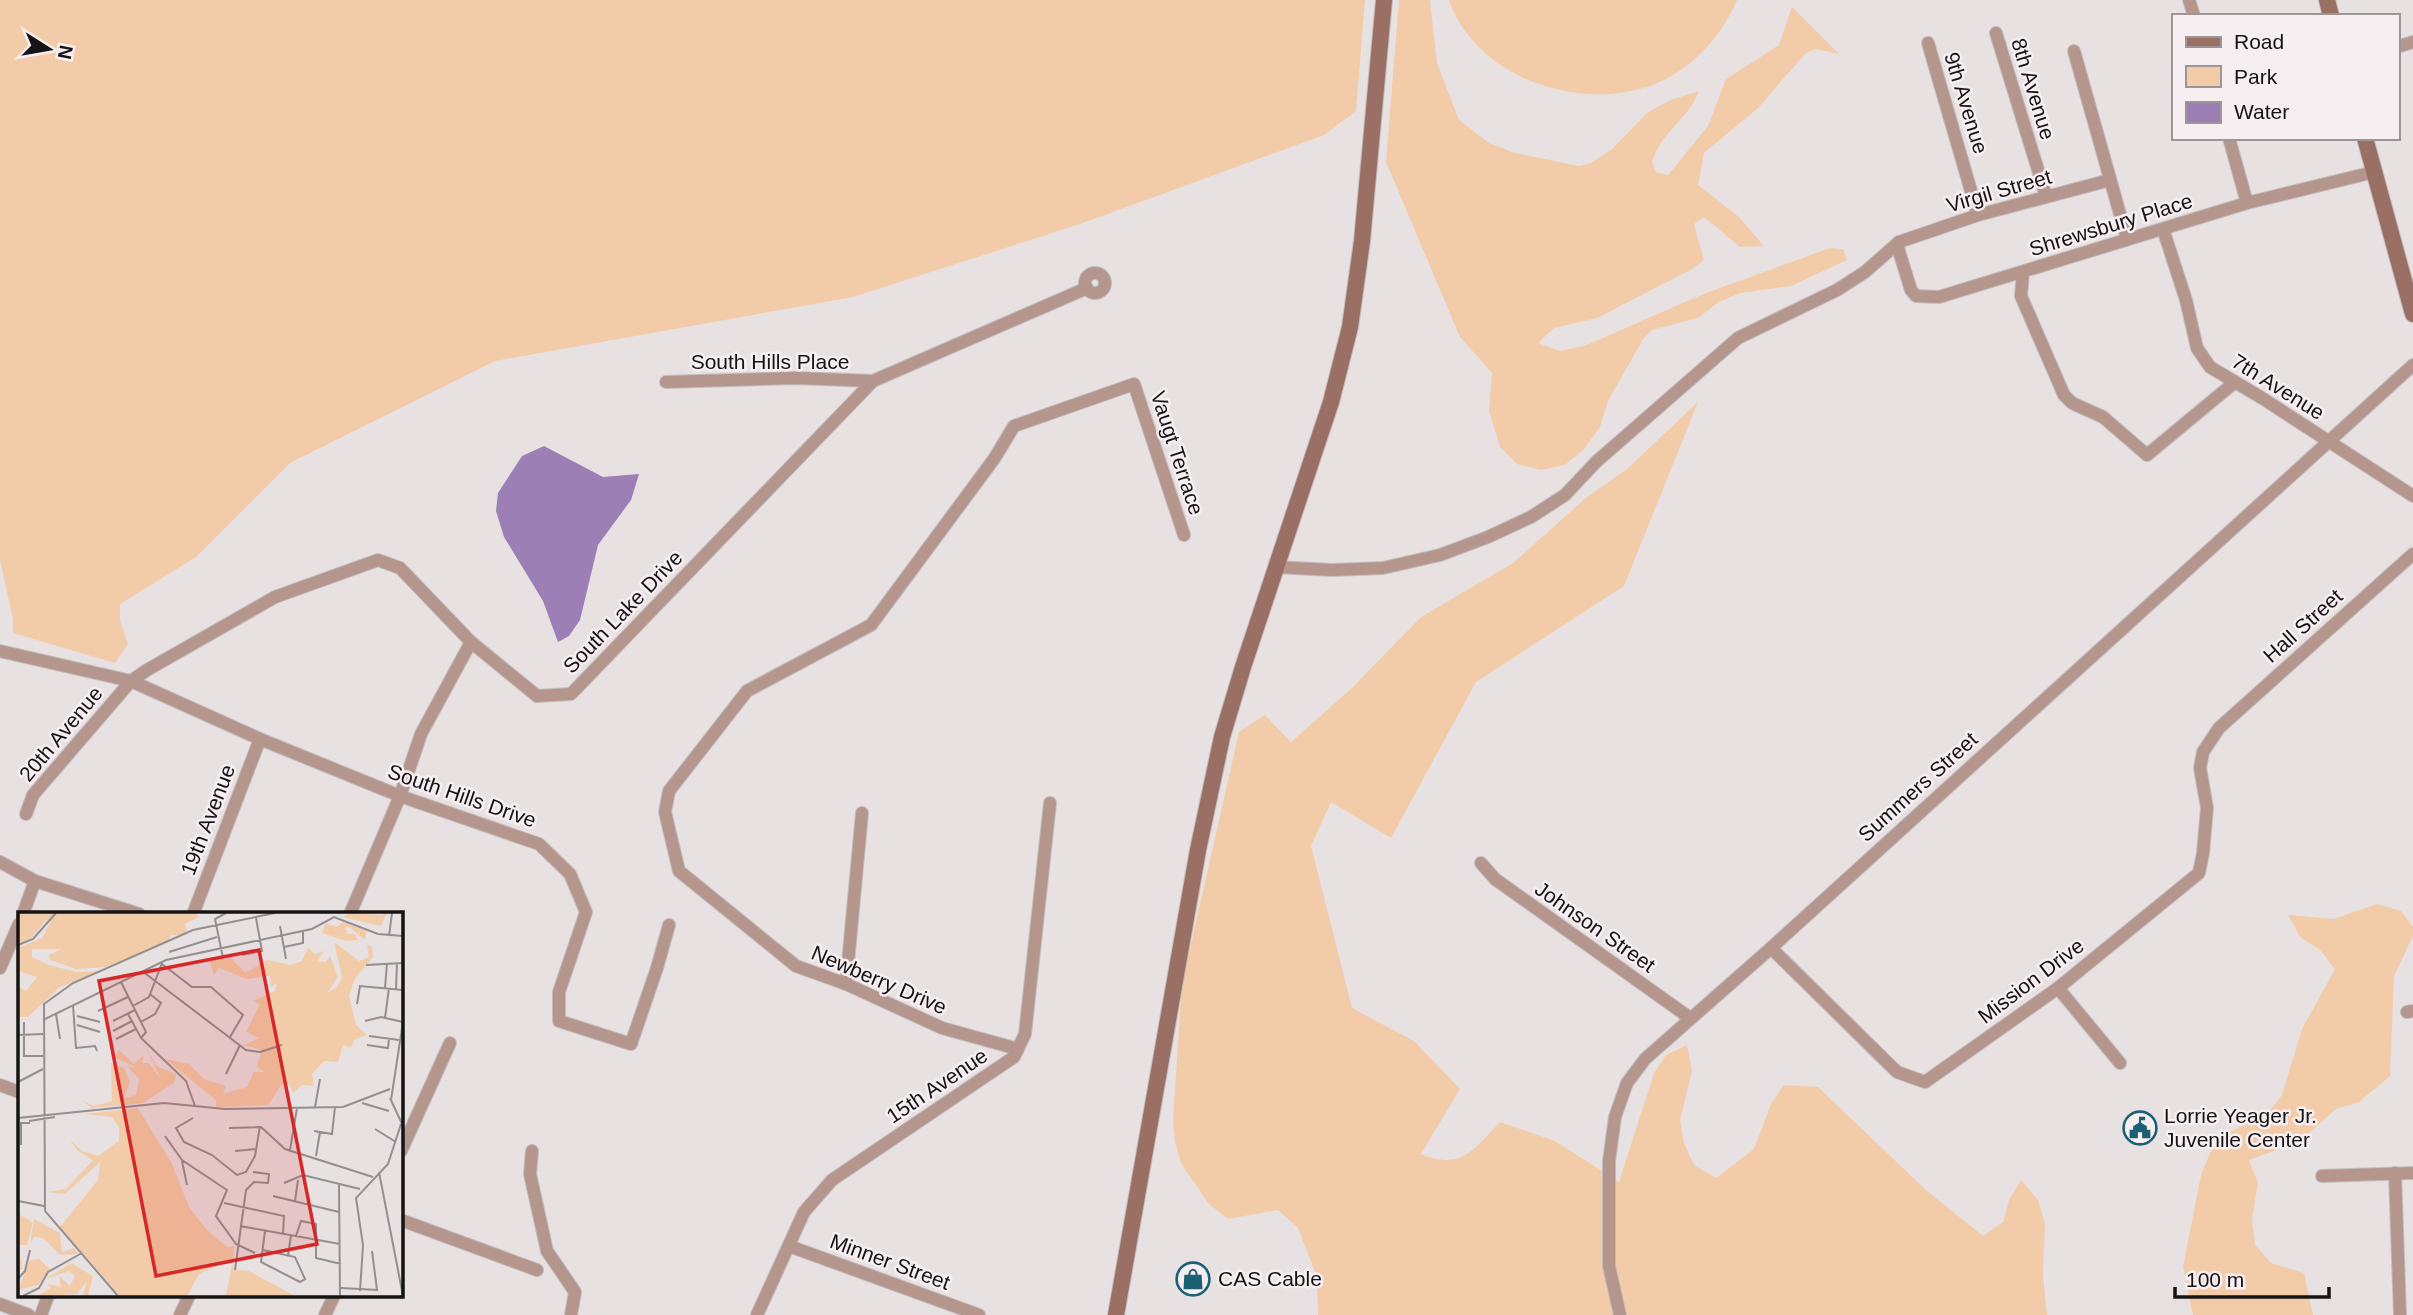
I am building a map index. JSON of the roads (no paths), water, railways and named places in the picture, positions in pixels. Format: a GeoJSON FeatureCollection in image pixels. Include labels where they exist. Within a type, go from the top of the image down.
{"type":"FeatureCollection","features":[{"type":"Feature","properties":{"kind":"main road"},"geometry":{"type":"LineString","coordinates":[[1116,1315],[1207,802],[1222,737],[1331,402],[1350,327],[1362,241],[1384,0]]}},
{"type":"Feature","properties":{"kind":"main road"},"geometry":{"type":"LineString","coordinates":[[2366,140],[2412,308]]}},
{"type":"Feature","properties":{"kind":"street","name":"8th Avenue"},"geometry":{"type":"LineString","coordinates":[[1996,33],[2046,196]]}},
{"type":"Feature","properties":{"kind":"street","name":"9th Avenue"},"geometry":{"type":"LineString","coordinates":[[1928,43],[1978,215]]}},
{"type":"Feature","properties":{"kind":"street"},"geometry":{"type":"LineString","coordinates":[[2074,51],[2127,239]]}},
{"type":"Feature","properties":{"kind":"street"},"geometry":{"type":"LineString","coordinates":[[2230,140],[2247,203]]}},
{"type":"Feature","properties":{"kind":"street","name":"Shrewsbury Place"},"geometry":{"type":"LineString","coordinates":[[1899,242],[1898,248],[1911,290],[1916,296],[1939,297],[2247,203],[2374,172]]}},
{"type":"Feature","properties":{"kind":"street","name":"Virgil Street"},"geometry":{"type":"LineString","coordinates":[[1899,242],[1978,215],[2110,180]]}},
{"type":"Feature","properties":{"kind":"street","name":"7th Avenue"},"geometry":{"type":"LineString","coordinates":[[2162,229],[2186,300],[2197,348],[2210,367],[2413,496]]}},
{"type":"Feature","properties":{"kind":"street"},"geometry":{"type":"LineString","coordinates":[[1276,567],[1332,570],[1383,568],[1440,555],[1531,517],[1565,495],[1595,462],[1738,338],[1837,290],[1865,272],[1899,242]]}},
{"type":"Feature","properties":{"kind":"street"},"geometry":{"type":"LineString","coordinates":[[2023,272],[2021,296],[2064,395],[2072,403],[2103,417],[2147,455],[2235,382]]}},
{"type":"Feature","properties":{"kind":"street","name":"South Lake Drive"},"geometry":{"type":"LineString","coordinates":[[131,681],[275,597],[378,560],[400,568],[471,642],[537,696],[571,694],[873,381],[1087,288]]}},
{"type":"Feature","properties":{"kind":"street","name":"Summers Street"},"geometry":{"type":"LineString","coordinates":[[1620,1315],[1609,1266],[1609,1161],[1615,1116],[1628,1083],[1645,1059],[1771,948],[2413,365]]}},
{"type":"Feature","properties":{"kind":"street","name":"South Hills Place"},"geometry":{"type":"LineString","coordinates":[[666,382],[795,378],[873,381]]}},
{"type":"Feature","properties":{"kind":"street","name":"Vaugt Terrace"},"geometry":{"type":"LineString","coordinates":[[1014,426],[1134,384],[1184,535]]}},
{"type":"Feature","properties":{"kind":"street","name":"Newberry Drive"},"geometry":{"type":"LineString","coordinates":[[1014,426],[994,459],[871,625],[747,691],[668,791],[665,812],[679,870],[796,966],[846,984],[942,1028],[1018,1048]]}},
{"type":"Feature","properties":{"kind":"street","name":"Hall Street"},"geometry":{"type":"LineString","coordinates":[[2219,728],[2413,554]]}},
{"type":"Feature","properties":{"kind":"street"},"geometry":{"type":"LineString","coordinates":[[351,912],[400,796],[421,734],[471,642]]}},
{"type":"Feature","properties":{"kind":"street","name":"South Hills Drive"},"geometry":{"type":"LineString","coordinates":[[0,651],[131,681],[260,739],[400,796],[539,844],[569,874],[586,912],[559,992],[559,1021],[631,1044],[669,925]]}},
{"type":"Feature","properties":{"kind":"street","name":"20th Avenue"},"geometry":{"type":"LineString","coordinates":[[26,814],[33,796],[131,681]]}},
{"type":"Feature","properties":{"kind":"street","name":"Mission Drive"},"geometry":{"type":"LineString","coordinates":[[1771,948],[1897,1072],[1925,1082],[2058,988],[2199,873],[2207,808],[2200,768],[2203,752],[2219,728]]}},
{"type":"Feature","properties":{"kind":"street","name":"19th Avenue"},"geometry":{"type":"LineString","coordinates":[[194,912],[260,739]]}},
{"type":"Feature","properties":{"kind":"street","name":"15th Avenue"},"geometry":{"type":"LineString","coordinates":[[757,1315],[804,1212],[832,1180],[1014,1057],[1025,1034],[1050,803]]}},
{"type":"Feature","properties":{"kind":"street"},"geometry":{"type":"LineString","coordinates":[[846,984],[862,813]]}},
{"type":"Feature","properties":{"kind":"street"},"geometry":{"type":"LineString","coordinates":[[0,862],[35,881],[133,912]]}},
{"type":"Feature","properties":{"kind":"street","name":"Johnson Street"},"geometry":{"type":"LineString","coordinates":[[1481,863],[1495,879],[1690,1018]]}},
{"type":"Feature","properties":{"kind":"street"},"geometry":{"type":"LineString","coordinates":[[24,912],[35,881]]}},
{"type":"Feature","properties":{"kind":"street"},"geometry":{"type":"LineString","coordinates":[[0,968],[18,925]]}},
{"type":"Feature","properties":{"kind":"street"},"geometry":{"type":"LineString","coordinates":[[2058,988],[2120,1063]]}},
{"type":"Feature","properties":{"kind":"street"},"geometry":{"type":"LineString","coordinates":[[402,1149],[450,1044]]}},
{"type":"Feature","properties":{"kind":"street"},"geometry":{"type":"LineString","coordinates":[[0,1084],[18,1092]]}},
{"type":"Feature","properties":{"kind":"street"},"geometry":{"type":"LineString","coordinates":[[533,1151],[530,1174],[547,1251],[575,1292],[572,1313]]}},
{"type":"Feature","properties":{"kind":"street"},"geometry":{"type":"LineString","coordinates":[[2396,1173],[2400,1315]]}},
{"type":"Feature","properties":{"kind":"street"},"geometry":{"type":"LineString","coordinates":[[2322,1176],[2413,1173]]}},
{"type":"Feature","properties":{"kind":"street"},"geometry":{"type":"LineString","coordinates":[[402,1220],[537,1270]]}},
{"type":"Feature","properties":{"kind":"street","name":"Minner Street"},"geometry":{"type":"LineString","coordinates":[[789,1247],[962,1312],[979,1315]]}},
{"type":"Feature","properties":{"kind":"street"},"geometry":{"type":"LineString","coordinates":[[41,1315],[47,1298]]}},
{"type":"Feature","properties":{"kind":"street"},"geometry":{"type":"LineString","coordinates":[[180,1315],[188,1298]]}},
{"type":"Feature","properties":{"kind":"street"},"geometry":{"type":"LineString","coordinates":[[325,1315],[333,1298]]}},
{"type":"Feature","properties":{"kind":"street"},"geometry":{"type":"LineString","coordinates":[[0,1304],[29,1315]]}},
{"type":"Feature","properties":{"kind":"water"},"geometry":{"type":"Polygon","coordinates":[[[544,446],[603,477],[639,474],[631,500],[598,545],[580,620],[569,636],[558,642],[543,601],[504,537],[496,511],[498,493],[522,456],[544,446]]]}},
{"type":"Feature","properties":{"kind":"place","name":"Lorrie Yeager Jr. Juvenile Center"},"geometry":{"type":"Point","coordinates":[2140,1128]}},
{"type":"Feature","properties":{"kind":"place","name":"CAS Cable"},"geometry":{"type":"Point","coordinates":[1193,1279]}}]}
